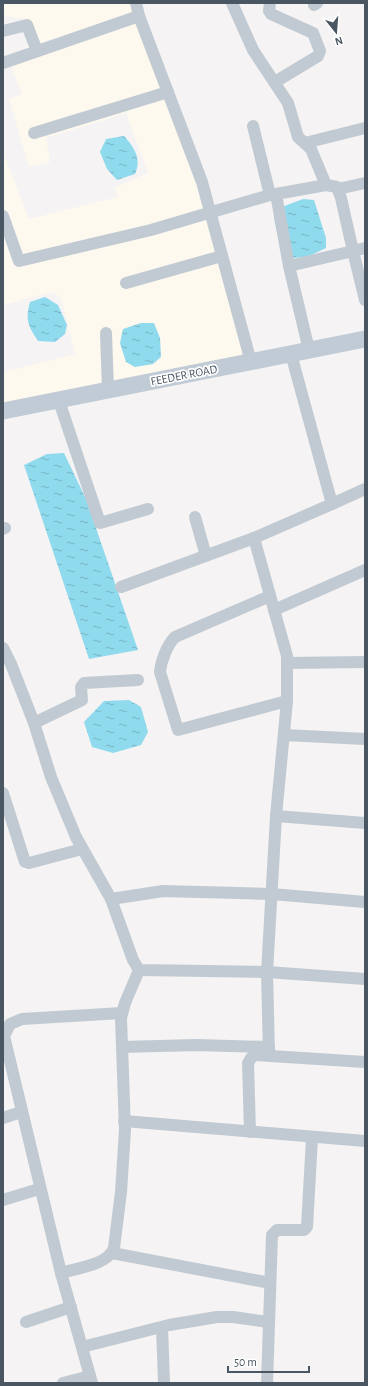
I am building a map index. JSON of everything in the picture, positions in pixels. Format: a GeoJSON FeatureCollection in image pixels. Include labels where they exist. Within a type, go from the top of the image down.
{"type":"FeatureCollection","features":[{"type":"Feature","properties":{"kind":"street"},"geometry":{"type":"LineString","coordinates":[[136,3],[138,16],[202,182],[250,362]]}},
{"type":"Feature","properties":{"kind":"street"},"geometry":{"type":"LineString","coordinates":[[232,3],[253,50],[288,103],[298,137],[311,149],[326,185]]}},
{"type":"Feature","properties":{"kind":"street"},"geometry":{"type":"LineString","coordinates":[[270,3],[269,11],[271,14],[313,33],[320,51],[318,56],[275,82]]}},
{"type":"Feature","properties":{"kind":"street"},"geometry":{"type":"LineString","coordinates":[[3,63],[138,16]]}},
{"type":"Feature","properties":{"kind":"street"},"geometry":{"type":"LineString","coordinates":[[3,31],[27,25],[37,51]]}},
{"type":"Feature","properties":{"kind":"street"},"geometry":{"type":"LineString","coordinates":[[34,133],[168,92]]}},
{"type":"Feature","properties":{"kind":"street"},"geometry":{"type":"LineString","coordinates":[[253,126],[273,195],[309,350]]}},
{"type":"Feature","properties":{"kind":"street"},"geometry":{"type":"LineString","coordinates":[[305,143],[365,128]]}},
{"type":"Feature","properties":{"kind":"street"},"geometry":{"type":"LineString","coordinates":[[3,216],[19,261],[151,230],[273,195],[326,185],[337,187],[338,189],[365,182]]}},
{"type":"Feature","properties":{"kind":"street"},"geometry":{"type":"LineString","coordinates":[[338,189],[365,300]]}},
{"type":"Feature","properties":{"kind":"street"},"geometry":{"type":"LineString","coordinates":[[289,266],[365,248]]}},
{"type":"Feature","properties":{"kind":"street"},"geometry":{"type":"LineString","coordinates":[[126,283],[222,256]]}},
{"type":"Feature","properties":{"kind":"street"},"geometry":{"type":"LineString","coordinates":[[106,333],[108,390]]}},
{"type":"Feature","properties":{"kind":"street","name":"FEEDER ROAD"},"geometry":{"type":"LineString","coordinates":[[3,411],[365,339]]}},
{"type":"Feature","properties":{"kind":"street"},"geometry":{"type":"LineString","coordinates":[[291,354],[332,504]]}},
{"type":"Feature","properties":{"kind":"street"},"geometry":{"type":"LineString","coordinates":[[59,401],[100,523],[148,509]]}},
{"type":"Feature","properties":{"kind":"street"},"geometry":{"type":"LineString","coordinates":[[121,587],[254,538],[365,489]]}},
{"type":"Feature","properties":{"kind":"street"},"geometry":{"type":"LineString","coordinates":[[195,517],[206,556]]}},
{"type":"Feature","properties":{"kind":"street"},"geometry":{"type":"LineString","coordinates":[[254,538],[287,656],[287,701],[276,816],[267,972],[269,1051]]}},
{"type":"Feature","properties":{"kind":"street"},"geometry":{"type":"LineString","coordinates":[[274,610],[365,570]]}},
{"type":"Feature","properties":{"kind":"street"},"geometry":{"type":"LineString","coordinates":[[270,596],[175,637],[161,663],[160,672],[178,730],[287,701]]}},
{"type":"Feature","properties":{"kind":"street"},"geometry":{"type":"LineString","coordinates":[[3,648],[6,661],[34,723],[51,777],[82,849],[111,899],[133,960],[139,970]]}},
{"type":"Feature","properties":{"kind":"street"},"geometry":{"type":"LineString","coordinates":[[287,663],[365,662]]}},
{"type":"Feature","properties":{"kind":"street"},"geometry":{"type":"LineString","coordinates":[[34,723],[82,700],[81,687],[84,683],[138,680]]}},
{"type":"Feature","properties":{"kind":"street"},"geometry":{"type":"LineString","coordinates":[[284,735],[365,739]]}},
{"type":"Feature","properties":{"kind":"street"},"geometry":{"type":"LineString","coordinates":[[3,793],[25,862],[29,863],[82,849]]}},
{"type":"Feature","properties":{"kind":"street"},"geometry":{"type":"LineString","coordinates":[[276,816],[365,823]]}},
{"type":"Feature","properties":{"kind":"street"},"geometry":{"type":"LineString","coordinates":[[111,899],[163,891],[272,894],[365,902]]}},
{"type":"Feature","properties":{"kind":"street"},"geometry":{"type":"LineString","coordinates":[[139,970],[267,972],[365,979]]}},
{"type":"Feature","properties":{"kind":"street"},"geometry":{"type":"LineString","coordinates":[[112,1253],[121,1192],[124,1121],[122,1013],[139,970]]}},
{"type":"Feature","properties":{"kind":"street"},"geometry":{"type":"LineString","coordinates":[[63,1383],[91,1380],[39,1189],[3,1036],[10,1024],[22,1018],[122,1013]]}},
{"type":"Feature","properties":{"kind":"street"},"geometry":{"type":"LineString","coordinates":[[122,1047],[202,1045],[365,1062]]}},
{"type":"Feature","properties":{"kind":"street"},"geometry":{"type":"LineString","coordinates":[[250,1132],[248,1063],[250,1058],[255,1055],[269,1051]]}},
{"type":"Feature","properties":{"kind":"street"},"geometry":{"type":"LineString","coordinates":[[3,1118],[21,1112]]}},
{"type":"Feature","properties":{"kind":"street"},"geometry":{"type":"LineString","coordinates":[[124,1121],[312,1138],[365,1141]]}},
{"type":"Feature","properties":{"kind":"street"},"geometry":{"type":"LineString","coordinates":[[267,1383],[268,1322],[273,1232],[277,1230],[304,1230],[307,1227],[312,1138]]}},
{"type":"Feature","properties":{"kind":"street"},"geometry":{"type":"LineString","coordinates":[[3,1200],[39,1189]]}},
{"type":"Feature","properties":{"kind":"street"},"geometry":{"type":"LineString","coordinates":[[61,1273],[98,1262],[112,1253],[270,1283]]}},
{"type":"Feature","properties":{"kind":"street"},"geometry":{"type":"LineString","coordinates":[[26,1322],[71,1307]]}},
{"type":"Feature","properties":{"kind":"street"},"geometry":{"type":"LineString","coordinates":[[82,1347],[162,1327],[226,1316],[268,1322]]}},
{"type":"Feature","properties":{"kind":"street"},"geometry":{"type":"LineString","coordinates":[[162,1327],[164,1383]]}},
{"type":"Feature","properties":{"kind":"shaded area"},"geometry":{"type":"Polygon","coordinates":[[[3,3],[132,3],[202,194],[245,359],[3,408],[3,372],[75,354],[61,298],[53,292],[3,305],[3,152],[29,219],[118,197],[115,187],[148,173],[126,113],[46,138],[50,162],[29,167],[9,99],[22,94],[9,61],[28,54],[25,19],[3,16],[3,3]]]}},
{"type":"Feature","properties":{"kind":"water"},"geometry":{"type":"Polygon","coordinates":[[[124,136],[134,149],[138,163],[135,174],[117,180],[107,169],[100,152],[106,139],[124,136]]]}},
{"type":"Feature","properties":{"kind":"water"},"geometry":{"type":"Polygon","coordinates":[[[303,199],[314,200],[326,238],[326,248],[307,257],[290,258],[278,236],[274,210],[303,199]]]}},
{"type":"Feature","properties":{"kind":"water"},"geometry":{"type":"Polygon","coordinates":[[[45,297],[58,305],[67,325],[65,334],[55,342],[38,341],[28,323],[30,302],[45,297]]]}},
{"type":"Feature","properties":{"kind":"water"},"geometry":{"type":"Polygon","coordinates":[[[141,323],[154,323],[160,338],[161,357],[153,364],[135,367],[126,362],[120,343],[123,329],[141,323]]]}},
{"type":"Feature","properties":{"kind":"water"},"geometry":{"type":"Polygon","coordinates":[[[64,453],[86,499],[138,650],[89,659],[24,465],[47,454],[64,453]]]}},
{"type":"Feature","properties":{"kind":"water"},"geometry":{"type":"Polygon","coordinates":[[[129,700],[141,707],[148,732],[141,745],[113,753],[92,747],[84,722],[104,701],[129,700]]]}}]}
